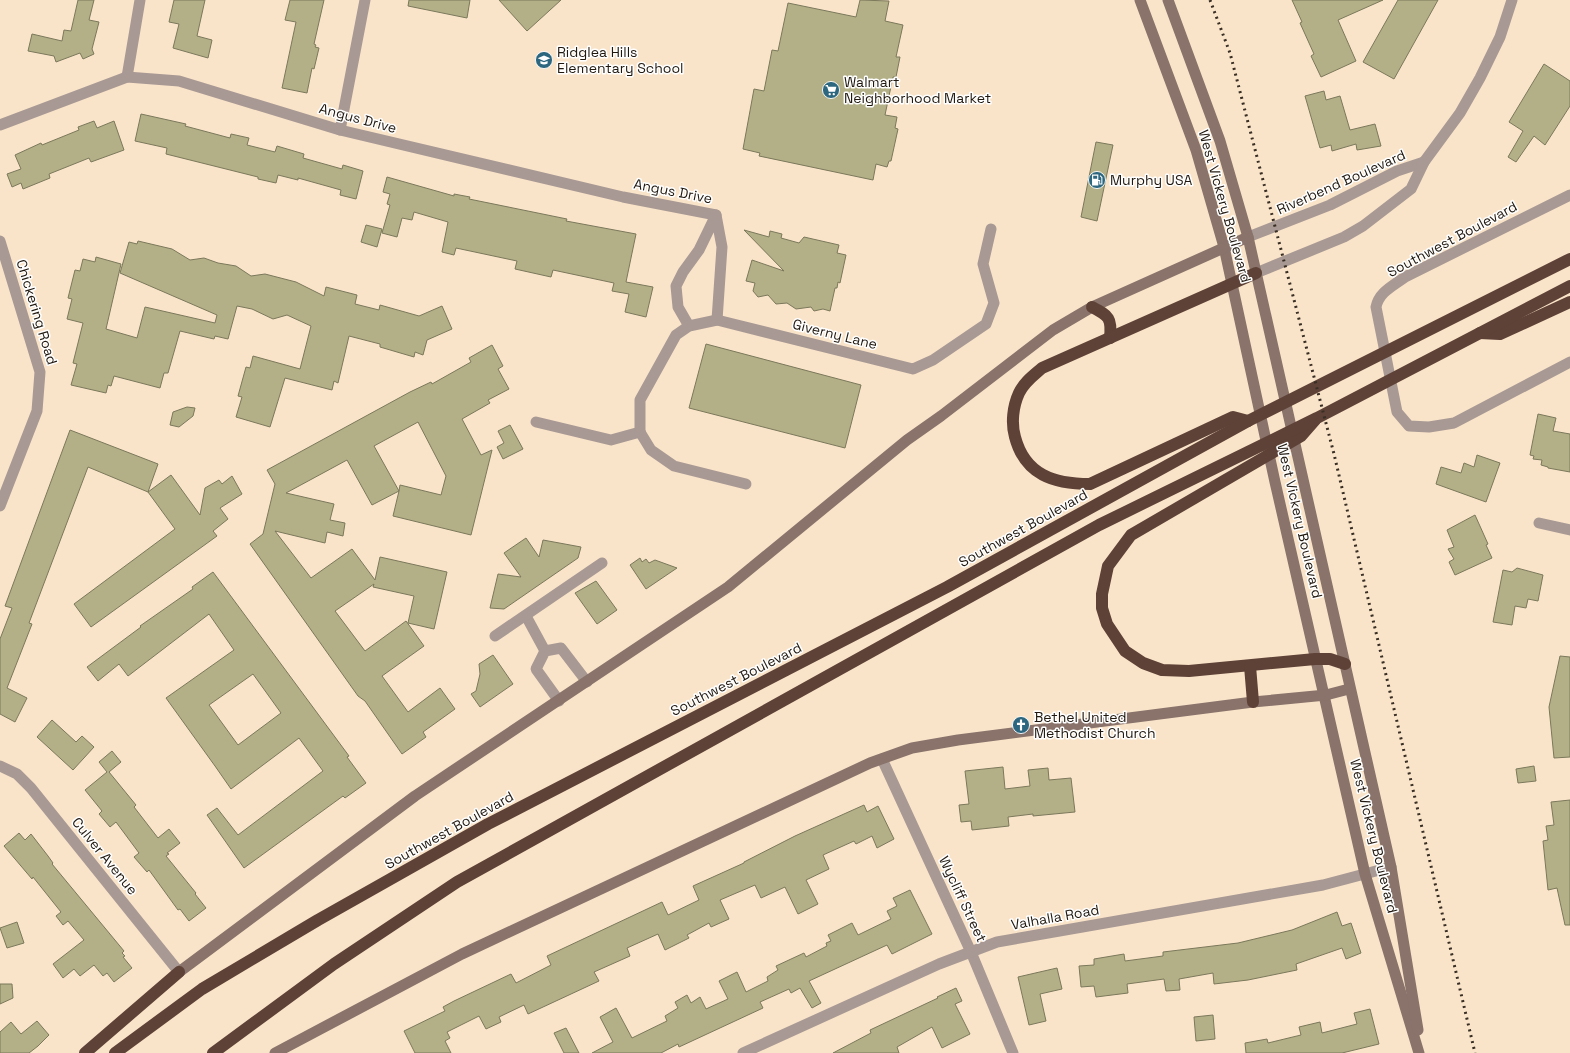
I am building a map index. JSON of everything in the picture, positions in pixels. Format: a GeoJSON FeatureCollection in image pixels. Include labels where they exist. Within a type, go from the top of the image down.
{"type":"FeatureCollection","features":[{"type":"Feature","properties":{"kind":"highway"},"geometry":{"type":"LineString","coordinates":[[1485,302],[1510,284],[1570,250]]}},
{"type":"Feature","properties":{"kind":"highway","name":"Southwest Boulevard"},"geometry":{"type":"LineString","coordinates":[[114,1053],[202,989],[318,920],[482,828],[947,587],[1248,421],[1570,259]]}},
{"type":"Feature","properties":{"kind":"highway"},"geometry":{"type":"LineString","coordinates":[[1248,421],[1233,417],[1090,484],[1075,484],[1051,479],[1027,464],[1018,449],[1012,428],[1019,393],[1027,382],[1042,368],[1256,273]]}},
{"type":"Feature","properties":{"kind":"highway"},"geometry":{"type":"LineString","coordinates":[[213,1053],[334,964],[457,882],[1092,529],[1196,476],[1317,418],[1570,286]]}},
{"type":"Feature","properties":{"kind":"highway"},"geometry":{"type":"LineString","coordinates":[[1479,333],[1500,334],[1570,302]]}},
{"type":"Feature","properties":{"kind":"highway"},"geometry":{"type":"LineString","coordinates":[[1092,307],[1107,315],[1111,324],[1110,338]]}},
{"type":"Feature","properties":{"kind":"highway"},"geometry":{"type":"LineString","coordinates":[[1317,418],[1302,436],[1131,535],[1108,566],[1102,594],[1102,608],[1106,624],[1125,651],[1143,663],[1162,670],[1189,671],[1316,659],[1330,659],[1345,664]]}},
{"type":"Feature","properties":{"kind":"highway"},"geometry":{"type":"LineString","coordinates":[[1250,666],[1253,702]]}},
{"type":"Feature","properties":{"kind":"highway"},"geometry":{"type":"LineString","coordinates":[[85,1053],[179,972]]}},
{"type":"Feature","properties":{"kind":"main road","name":"West Vickery Boulevard"},"geometry":{"type":"LineString","coordinates":[[1140,0],[1196,150],[1224,247],[1231,284],[1366,874],[1419,1053]]}},
{"type":"Feature","properties":{"kind":"main road","name":"West Vickery Boulevard"},"geometry":{"type":"LineString","coordinates":[[1168,0],[1220,142],[1248,237],[1345,664],[1349,689],[1391,867],[1422,1053]]}},
{"type":"Feature","properties":{"kind":"main road"},"geometry":{"type":"LineString","coordinates":[[179,972],[415,796],[728,587],[907,440],[941,416],[1053,330],[1092,307],[1248,237]]}},
{"type":"Feature","properties":{"kind":"main road"},"geometry":{"type":"LineString","coordinates":[[275,1053],[462,954],[870,763],[912,748],[958,740],[1253,702],[1326,695],[1349,689]]}},
{"type":"Feature","properties":{"kind":"street"},"geometry":{"type":"LineString","coordinates":[[127,77],[140,0]]}},
{"type":"Feature","properties":{"kind":"street"},"geometry":{"type":"LineString","coordinates":[[340,130],[365,0]]}},
{"type":"Feature","properties":{"kind":"street","name":"Riverbend Boulevard"},"geometry":{"type":"LineString","coordinates":[[1256,273],[1344,237],[1364,226],[1412,189],[1424,162],[1460,113],[1480,78],[1500,37],[1512,0]]}},
{"type":"Feature","properties":{"kind":"street","name":"Angus Drive"},"geometry":{"type":"LineString","coordinates":[[0,125],[127,77],[179,81],[340,130],[623,197],[716,216]]}},
{"type":"Feature","properties":{"kind":"street","name":"Riverbend Boulevard"},"geometry":{"type":"LineString","coordinates":[[1248,237],[1330,206],[1397,170],[1424,162]]}},
{"type":"Feature","properties":{"kind":"street","name":"Southwest Boulevard"},"geometry":{"type":"LineString","coordinates":[[1570,195],[1405,278],[1386,290],[1377,300],[1376,307],[1397,412],[1408,426],[1429,427],[1454,423],[1570,362]]}},
{"type":"Feature","properties":{"kind":"street","name":"Angus Drive"},"geometry":{"type":"LineString","coordinates":[[716,216],[722,247],[717,320]]}},
{"type":"Feature","properties":{"kind":"street","name":"Angus Drive"},"geometry":{"type":"LineString","coordinates":[[689,326],[678,307],[676,286],[683,272],[699,250],[716,216]]}},
{"type":"Feature","properties":{"kind":"street","name":"Giverny Lane"},"geometry":{"type":"LineString","coordinates":[[640,432],[640,400],[676,335],[689,326],[717,320],[913,368],[933,360],[986,324],[994,303],[983,264],[992,229]]}},
{"type":"Feature","properties":{"kind":"street","name":"Chickering Road"},"geometry":{"type":"LineString","coordinates":[[0,241],[40,372],[37,411],[0,506]]}},
{"type":"Feature","properties":{"kind":"street"},"geometry":{"type":"LineString","coordinates":[[536,422],[611,440],[640,432],[651,450],[674,466],[746,484]]}},
{"type":"Feature","properties":{"kind":"street"},"geometry":{"type":"LineString","coordinates":[[1539,523],[1570,530]]}},
{"type":"Feature","properties":{"kind":"street"},"geometry":{"type":"LineString","coordinates":[[495,636],[602,563]]}},
{"type":"Feature","properties":{"kind":"street"},"geometry":{"type":"LineString","coordinates":[[526,616],[545,651]]}},
{"type":"Feature","properties":{"kind":"street"},"geometry":{"type":"LineString","coordinates":[[545,651],[561,648],[587,682]]}},
{"type":"Feature","properties":{"kind":"street"},"geometry":{"type":"LineString","coordinates":[[545,651],[536,669],[559,701]]}},
{"type":"Feature","properties":{"kind":"street","name":"Wycliff Street"},"geometry":{"type":"LineString","coordinates":[[882,759],[971,952],[1013,1053]]}},
{"type":"Feature","properties":{"kind":"street","name":"Culver Avenue"},"geometry":{"type":"LineString","coordinates":[[0,766],[17,774],[31,788],[179,972]]}},
{"type":"Feature","properties":{"kind":"street","name":"Valhalla Road"},"geometry":{"type":"LineString","coordinates":[[743,1053],[938,964],[997,942],[1323,885],[1391,867]]}},
{"type":"Feature","properties":{"kind":"building"},"geometry":{"type":"Polygon","coordinates":[[[78,0],[94,0],[89,20],[99,22],[92,49],[94,54],[83,59],[80,53],[56,62],[54,56],[28,51],[32,34],[62,41],[64,30],[71,31],[78,0]]]}},
{"type":"Feature","properties":{"kind":"building"},"geometry":{"type":"Polygon","coordinates":[[[174,0],[205,0],[197,36],[212,40],[208,58],[173,48],[179,24],[169,22],[174,0]]]}},
{"type":"Feature","properties":{"kind":"building"},"geometry":{"type":"Polygon","coordinates":[[[290,0],[324,0],[314,44],[316,45],[315,47],[319,48],[314,69],[312,68],[307,93],[282,88],[296,22],[285,20],[290,0]]]}},
{"type":"Feature","properties":{"kind":"building"},"geometry":{"type":"Polygon","coordinates":[[[409,0],[470,0],[467,18],[408,6],[409,0]]]}},
{"type":"Feature","properties":{"kind":"building"},"geometry":{"type":"Polygon","coordinates":[[[499,0],[561,0],[527,31],[499,0]]]}},
{"type":"Feature","properties":{"kind":"building","name":"Walmart Neighborhood Market"},"geometry":{"type":"Polygon","coordinates":[[[860,0],[889,1],[885,21],[903,25],[896,57],[900,57],[896,77],[893,77],[885,115],[897,117],[895,128],[898,129],[891,161],[889,161],[887,167],[876,164],[873,180],[759,156],[760,153],[743,149],[754,89],[764,91],[772,50],[778,51],[788,3],[856,17],[860,0]]]}},
{"type":"Feature","properties":{"kind":"building"},"geometry":{"type":"Polygon","coordinates":[[[1292,0],[1383,0],[1338,20],[1356,61],[1321,77],[1311,56],[1314,54],[1300,23],[1302,22],[1292,0]]]}},
{"type":"Feature","properties":{"kind":"building"},"geometry":{"type":"Polygon","coordinates":[[[1398,0],[1438,0],[1394,79],[1363,62],[1398,0]]]}},
{"type":"Feature","properties":{"kind":"building"},"geometry":{"type":"Polygon","coordinates":[[[1544,64],[1570,81],[1570,106],[1545,145],[1534,136],[1516,162],[1508,157],[1523,131],[1509,122],[1544,64]]]}},
{"type":"Feature","properties":{"kind":"building"},"geometry":{"type":"Polygon","coordinates":[[[1324,91],[1326,100],[1340,96],[1350,130],[1375,124],[1381,146],[1357,150],[1356,144],[1332,151],[1331,145],[1320,148],[1305,96],[1324,91]]]}},
{"type":"Feature","properties":{"kind":"building"},"geometry":{"type":"Polygon","coordinates":[[[141,114],[186,124],[185,126],[230,138],[231,134],[249,138],[247,145],[275,152],[277,146],[304,154],[303,158],[342,169],[343,165],[363,171],[356,199],[340,195],[341,190],[298,178],[298,180],[278,175],[276,183],[258,179],[258,177],[166,154],[167,148],[135,141],[141,114]]]}},
{"type":"Feature","properties":{"kind":"building"},"geometry":{"type":"Polygon","coordinates":[[[94,121],[97,128],[114,121],[124,150],[91,162],[89,158],[49,174],[50,178],[23,189],[21,183],[12,187],[7,174],[21,169],[15,155],[41,143],[42,145],[79,130],[78,127],[94,121]]]}},
{"type":"Feature","properties":{"kind":"building","name":"Murphy USA"},"geometry":{"type":"Polygon","coordinates":[[[1096,142],[1113,145],[1097,221],[1081,217],[1096,142]]]}},
{"type":"Feature","properties":{"kind":"building"},"geometry":{"type":"Polygon","coordinates":[[[387,177],[454,196],[454,194],[470,197],[469,199],[567,219],[566,221],[636,234],[626,282],[653,287],[646,317],[625,312],[629,294],[612,291],[614,283],[553,270],[551,277],[515,269],[517,261],[456,248],[454,255],[442,252],[448,222],[414,212],[412,220],[402,218],[397,237],[382,233],[390,205],[387,204],[390,194],[383,192],[387,177]]]}},
{"type":"Feature","properties":{"kind":"building"},"geometry":{"type":"Polygon","coordinates":[[[366,225],[382,229],[377,247],[361,242],[366,225]]]}},
{"type":"Feature","properties":{"kind":"building"},"geometry":{"type":"Polygon","coordinates":[[[744,230],[769,237],[770,231],[782,234],[781,238],[799,243],[804,237],[839,245],[837,253],[846,255],[840,283],[838,282],[837,288],[835,288],[830,311],[823,309],[814,311],[811,307],[796,309],[787,303],[776,304],[768,295],[758,297],[753,291],[755,283],[746,281],[752,260],[784,271],[744,230]]]}},
{"type":"Feature","properties":{"kind":"building"},"geometry":{"type":"Polygon","coordinates":[[[138,241],[172,249],[190,260],[204,258],[218,263],[236,266],[251,276],[265,274],[296,282],[324,296],[326,287],[357,295],[355,304],[379,310],[380,305],[419,316],[442,306],[452,329],[427,340],[423,355],[415,352],[414,357],[380,347],[380,344],[349,336],[338,383],[334,381],[332,390],[285,378],[270,427],[236,417],[242,397],[238,396],[246,367],[250,368],[253,356],[300,369],[311,326],[287,315],[273,319],[252,309],[237,306],[228,339],[215,336],[214,339],[180,331],[168,373],[164,373],[160,388],[114,376],[111,386],[108,385],[106,393],[71,385],[77,364],[73,363],[83,323],[67,319],[72,299],[68,298],[75,270],[80,271],[83,259],[95,262],[96,257],[121,264],[106,329],[137,338],[145,307],[215,323],[217,315],[120,273],[129,242],[137,244],[138,241]]]}},
{"type":"Feature","properties":{"kind":"building"},"geometry":{"type":"Polygon","coordinates":[[[706,344],[861,385],[845,448],[689,408],[706,344]]]}},
{"type":"Feature","properties":{"kind":"building"},"geometry":{"type":"Polygon","coordinates":[[[492,345],[503,366],[498,369],[509,389],[488,400],[490,403],[462,419],[481,455],[492,450],[471,535],[393,516],[399,491],[372,505],[347,460],[286,493],[334,504],[330,520],[345,523],[343,536],[327,532],[325,543],[275,531],[311,578],[352,549],[375,580],[380,557],[447,572],[434,629],[408,623],[414,596],[373,587],[374,584],[335,611],[365,651],[406,621],[424,646],[382,676],[408,712],[440,688],[455,709],[423,732],[426,737],[402,754],[365,701],[358,696],[250,544],[263,534],[275,484],[267,470],[410,392],[431,382],[432,384],[471,362],[469,358],[492,345]],[[418,422],[374,446],[399,491],[400,485],[441,495],[446,476],[418,422]]]}},
{"type":"Feature","properties":{"kind":"building"},"geometry":{"type":"Polygon","coordinates":[[[187,407],[195,408],[193,416],[179,427],[170,425],[173,412],[187,407]]]}},
{"type":"Feature","properties":{"kind":"building"},"geometry":{"type":"Polygon","coordinates":[[[1538,414],[1556,418],[1553,431],[1570,434],[1570,472],[1548,468],[1541,465],[1542,460],[1533,459],[1534,456],[1530,455],[1538,414]]]}},
{"type":"Feature","properties":{"kind":"building"},"geometry":{"type":"Polygon","coordinates":[[[510,425],[523,449],[503,459],[497,447],[504,443],[498,431],[510,425]]]}},
{"type":"Feature","properties":{"kind":"building"},"geometry":{"type":"Polygon","coordinates":[[[70,430],[158,464],[148,492],[88,467],[29,623],[32,624],[7,688],[27,698],[15,722],[0,714],[0,639],[12,608],[5,606],[70,430]]]}},
{"type":"Feature","properties":{"kind":"building"},"geometry":{"type":"Polygon","coordinates":[[[1477,455],[1500,463],[1486,502],[1436,484],[1441,467],[1461,473],[1464,463],[1474,467],[1477,455]]]}},
{"type":"Feature","properties":{"kind":"building"},"geometry":{"type":"Polygon","coordinates":[[[171,475],[200,515],[205,488],[219,480],[222,484],[232,476],[242,494],[220,508],[228,519],[213,531],[217,536],[91,627],[74,604],[175,529],[148,492],[171,475]]]}},
{"type":"Feature","properties":{"kind":"building"},"geometry":{"type":"Polygon","coordinates":[[[1475,515],[1488,544],[1486,545],[1492,558],[1455,575],[1449,562],[1454,559],[1448,549],[1454,547],[1447,530],[1475,515]]]}},
{"type":"Feature","properties":{"kind":"building"},"geometry":{"type":"Polygon","coordinates":[[[526,538],[539,557],[543,540],[581,547],[578,558],[504,609],[490,608],[498,574],[521,577],[504,553],[526,538]]]}},
{"type":"Feature","properties":{"kind":"building"},"geometry":{"type":"Polygon","coordinates":[[[640,558],[642,562],[646,559],[649,563],[655,560],[677,568],[646,589],[630,565],[640,558]]]}},
{"type":"Feature","properties":{"kind":"building"},"geometry":{"type":"Polygon","coordinates":[[[1517,568],[1543,575],[1538,601],[1528,599],[1526,608],[1515,606],[1512,625],[1493,622],[1503,570],[1512,572],[1517,568]]]}},
{"type":"Feature","properties":{"kind":"building"},"geometry":{"type":"Polygon","coordinates":[[[213,572],[349,756],[347,757],[366,783],[345,798],[343,796],[244,868],[207,815],[217,808],[238,835],[323,771],[299,738],[231,789],[166,698],[234,650],[209,614],[128,676],[119,664],[98,681],[87,667],[141,627],[140,626],[193,589],[192,587],[213,572]],[[253,674],[209,705],[238,745],[281,713],[253,674]]]}},
{"type":"Feature","properties":{"kind":"building"},"geometry":{"type":"Polygon","coordinates":[[[596,581],[617,610],[597,624],[575,593],[596,581]]]}},
{"type":"Feature","properties":{"kind":"building"},"geometry":{"type":"Polygon","coordinates":[[[493,655],[513,684],[480,707],[471,694],[476,691],[480,674],[479,664],[493,655]]]}},
{"type":"Feature","properties":{"kind":"building"},"geometry":{"type":"Polygon","coordinates":[[[1560,656],[1570,657],[1570,757],[1554,758],[1549,707],[1560,656]]]}},
{"type":"Feature","properties":{"kind":"building"},"geometry":{"type":"Polygon","coordinates":[[[52,720],[76,742],[82,736],[94,747],[73,770],[37,737],[52,720]]]}},
{"type":"Feature","properties":{"kind":"building"},"geometry":{"type":"Polygon","coordinates":[[[112,751],[121,762],[109,772],[136,805],[134,807],[158,838],[169,829],[180,843],[167,853],[169,854],[166,856],[196,893],[195,894],[206,908],[189,921],[180,909],[178,910],[149,870],[147,872],[134,857],[139,853],[116,822],[110,827],[99,814],[102,811],[85,790],[107,772],[99,762],[112,751]]]}},
{"type":"Feature","properties":{"kind":"building"},"geometry":{"type":"Polygon","coordinates":[[[1534,766],[1536,781],[1518,783],[1516,769],[1534,766]]]}},
{"type":"Feature","properties":{"kind":"building"},"geometry":{"type":"Polygon","coordinates":[[[1003,767],[1005,789],[1030,786],[1028,770],[1048,768],[1049,780],[1071,778],[1075,812],[1008,817],[1009,826],[972,830],[971,821],[961,822],[959,805],[969,804],[965,771],[1003,767]]]}},
{"type":"Feature","properties":{"kind":"building"},"geometry":{"type":"Polygon","coordinates":[[[1570,800],[1570,925],[1565,925],[1557,888],[1548,890],[1543,841],[1548,840],[1546,826],[1554,825],[1551,802],[1570,800]]]}},
{"type":"Feature","properties":{"kind":"building"},"geometry":{"type":"Polygon","coordinates":[[[864,805],[867,812],[878,806],[894,839],[877,848],[872,836],[856,844],[854,841],[823,855],[829,869],[806,880],[818,904],[798,914],[785,887],[761,898],[755,885],[720,900],[729,919],[711,927],[709,923],[687,935],[689,938],[665,950],[658,934],[627,948],[630,956],[594,972],[599,981],[528,1014],[524,1005],[499,1017],[501,1022],[486,1029],[479,1016],[447,1032],[450,1038],[445,1041],[451,1053],[415,1053],[404,1031],[445,1011],[443,1007],[511,974],[516,983],[551,965],[547,956],[662,902],[668,915],[699,900],[693,886],[744,863],[795,836],[864,805]]]}},
{"type":"Feature","properties":{"kind":"building"},"geometry":{"type":"Polygon","coordinates":[[[19,833],[25,840],[31,834],[53,863],[52,864],[124,951],[122,953],[125,956],[123,957],[132,968],[114,982],[107,973],[103,976],[94,965],[80,976],[74,969],[63,978],[53,964],[84,940],[68,921],[63,925],[56,916],[61,912],[33,877],[32,879],[4,846],[19,833]]]}},
{"type":"Feature","properties":{"kind":"building"},"geometry":{"type":"Polygon","coordinates":[[[910,890],[932,934],[892,954],[887,945],[809,981],[821,1003],[812,1008],[800,988],[791,993],[789,989],[760,1002],[763,1008],[679,1047],[678,1044],[661,1053],[592,1053],[613,1042],[600,1017],[616,1008],[632,1038],[667,1021],[665,1016],[678,1008],[675,1002],[687,995],[691,1003],[700,997],[706,1009],[728,999],[719,981],[737,972],[746,992],[768,981],[767,977],[778,970],[776,966],[804,953],[806,957],[827,946],[826,943],[831,941],[828,935],[852,923],[858,935],[891,919],[887,911],[897,906],[893,898],[910,890]]]}},
{"type":"Feature","properties":{"kind":"building"},"geometry":{"type":"Polygon","coordinates":[[[1337,912],[1342,926],[1351,923],[1361,953],[1346,959],[1342,948],[1296,964],[1297,970],[1248,980],[1214,984],[1213,973],[1179,979],[1180,990],[1166,991],[1164,979],[1127,984],[1128,993],[1096,997],[1094,986],[1081,987],[1079,966],[1094,965],[1094,959],[1124,954],[1125,961],[1163,956],[1163,952],[1238,943],[1292,930],[1337,912]]]}},
{"type":"Feature","properties":{"kind":"building"},"geometry":{"type":"Polygon","coordinates":[[[17,922],[24,943],[7,948],[0,928],[17,922]]]}},
{"type":"Feature","properties":{"kind":"building"},"geometry":{"type":"Polygon","coordinates":[[[1057,968],[1062,989],[1040,994],[1046,1021],[1029,1025],[1018,977],[1057,968]]]}},
{"type":"Feature","properties":{"kind":"building"},"geometry":{"type":"Polygon","coordinates":[[[0,984],[12,984],[13,998],[0,1004],[0,984]]]}},
{"type":"Feature","properties":{"kind":"building"},"geometry":{"type":"Polygon","coordinates":[[[956,988],[962,1001],[955,1004],[970,1034],[942,1048],[932,1027],[897,1047],[899,1053],[833,1053],[871,1033],[870,1030],[956,988]]]}},
{"type":"Feature","properties":{"kind":"building"},"geometry":{"type":"Polygon","coordinates":[[[1370,1009],[1379,1044],[1342,1053],[1246,1053],[1245,1043],[1267,1039],[1268,1043],[1301,1035],[1299,1027],[1320,1022],[1322,1033],[1357,1024],[1354,1013],[1370,1009]]]}},
{"type":"Feature","properties":{"kind":"building"},"geometry":{"type":"Polygon","coordinates":[[[1213,1015],[1215,1039],[1196,1041],[1194,1017],[1213,1015]]]}},
{"type":"Feature","properties":{"kind":"building"},"geometry":{"type":"Polygon","coordinates":[[[37,1021],[49,1035],[38,1046],[29,1053],[0,1053],[0,1032],[11,1022],[21,1034],[37,1021]]]}},
{"type":"Feature","properties":{"kind":"building"},"geometry":{"type":"Polygon","coordinates":[[[566,1028],[579,1053],[564,1053],[554,1033],[566,1028]]]}},
{"type":"Feature","properties":{"kind":"railway"},"geometry":{"type":"LineString","coordinates":[[1210,0],[1230,53],[1334,454],[1475,1053]]}},
{"type":"Feature","properties":{"kind":"place","name":"Ridglea Hills Elementary School"},"geometry":{"type":"Point","coordinates":[544,60]}},
{"type":"Feature","properties":{"kind":"place","name":"Walmart Neighborhood Market"},"geometry":{"type":"Point","coordinates":[831,90]}},
{"type":"Feature","properties":{"kind":"place","name":"Murphy USA"},"geometry":{"type":"Point","coordinates":[1097,180]}},
{"type":"Feature","properties":{"kind":"place","name":"Bethel United Methodist Church"},"geometry":{"type":"Point","coordinates":[1021,725]}}]}
